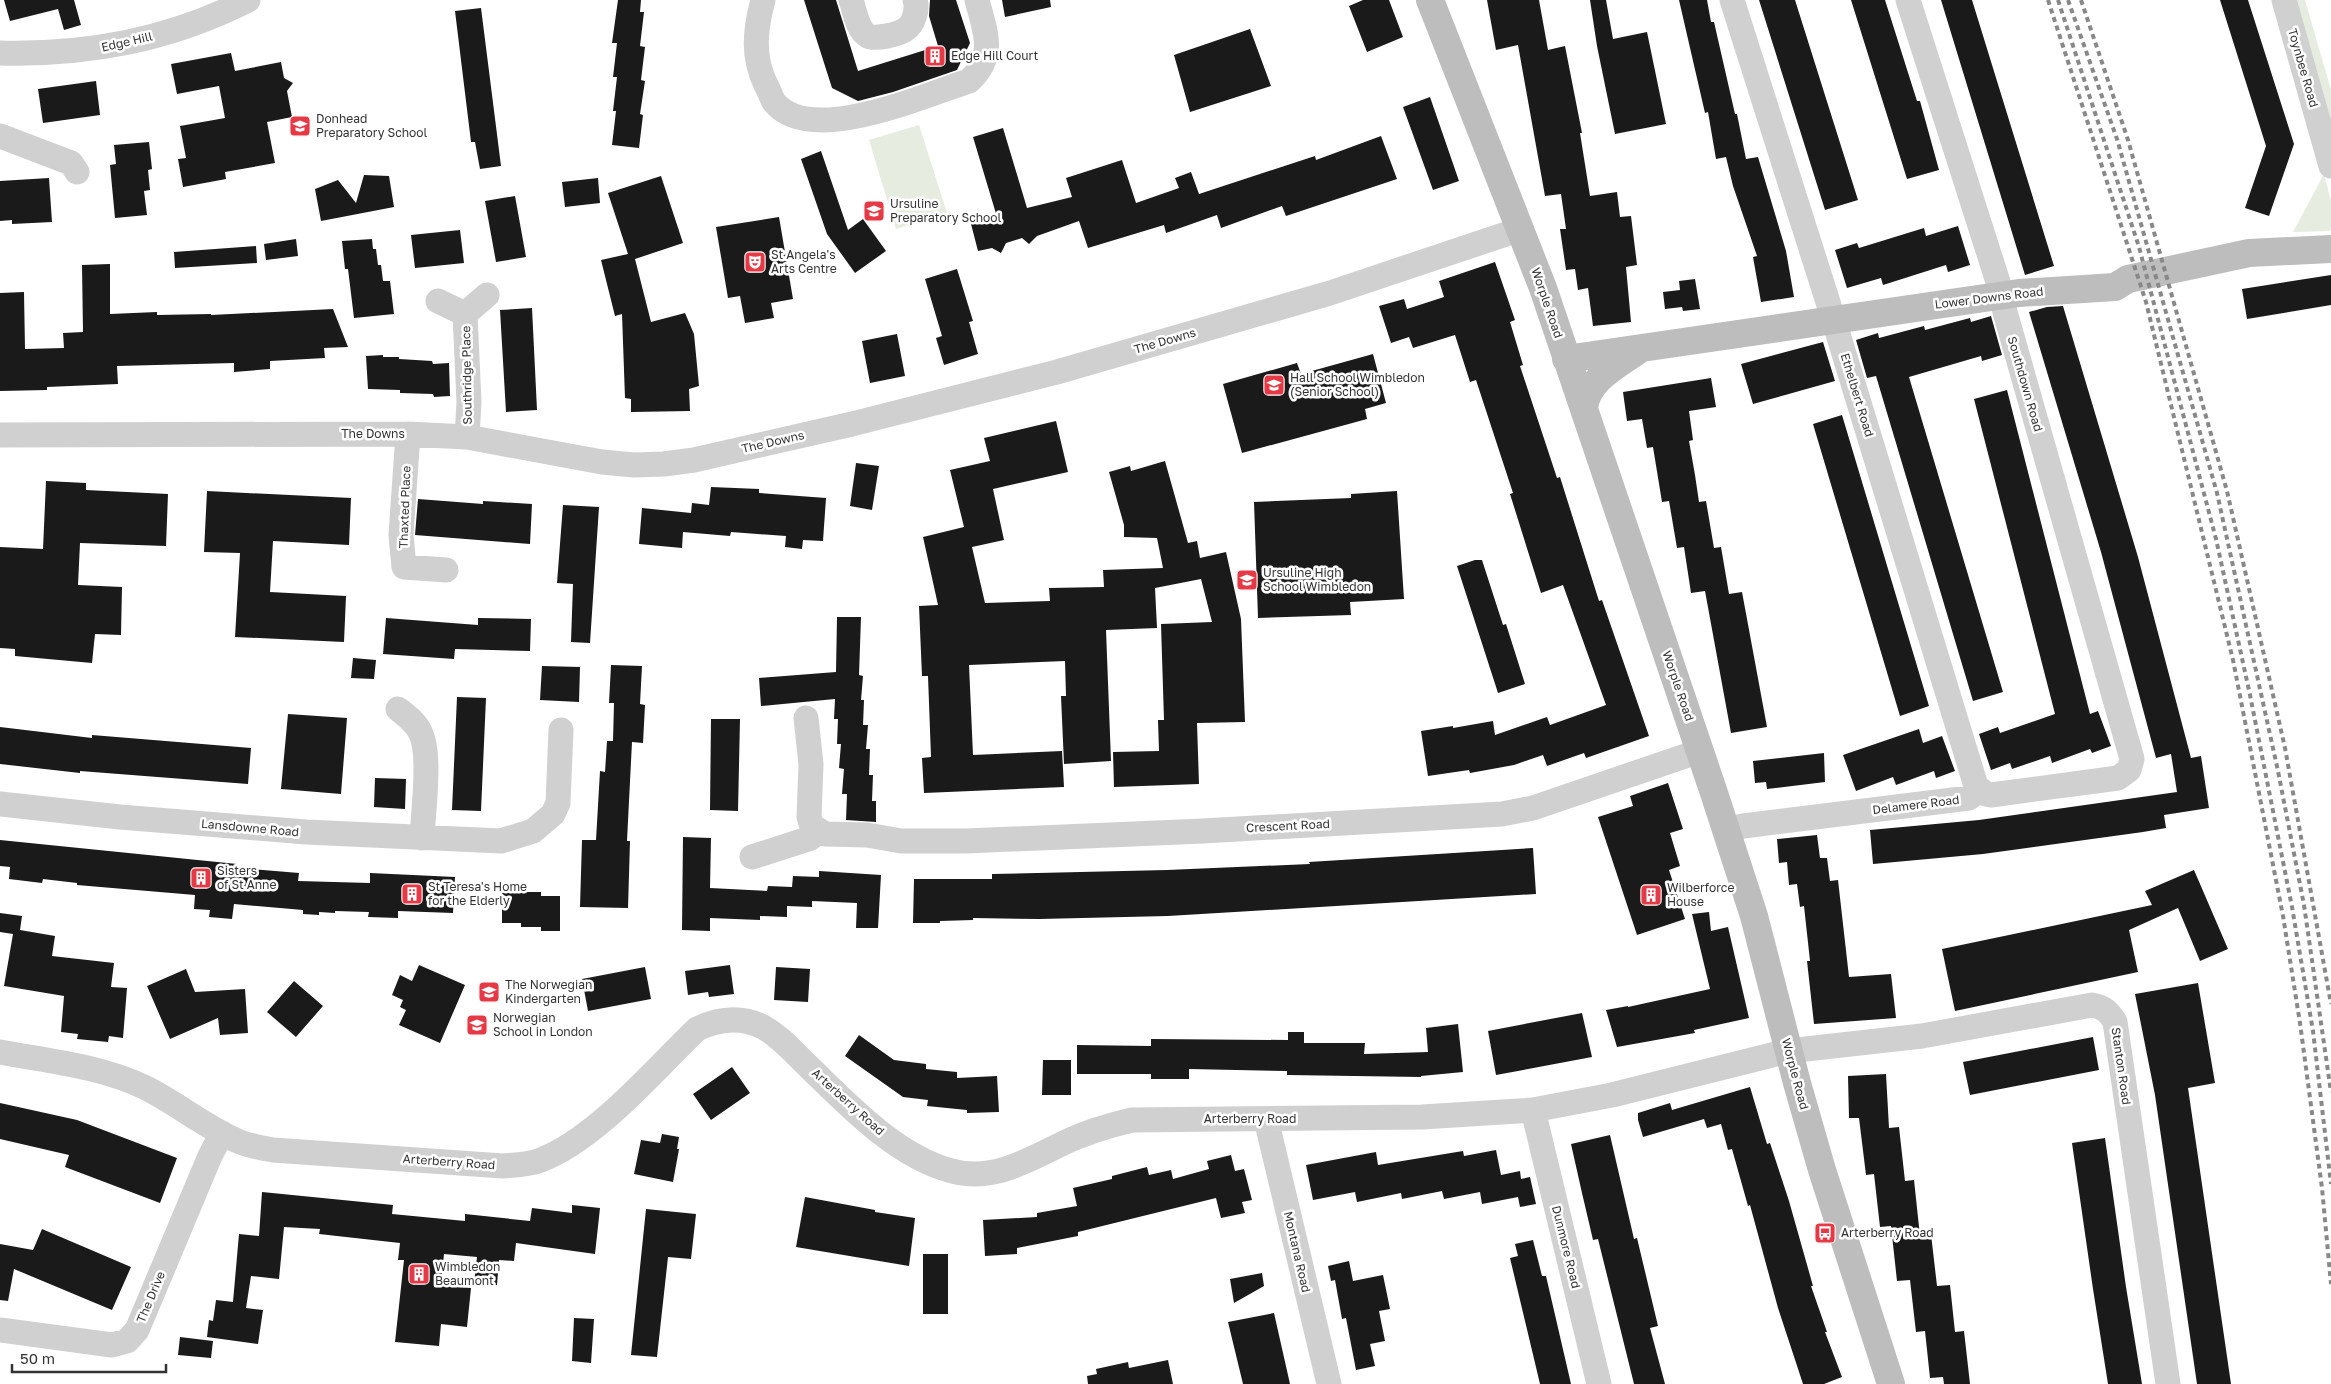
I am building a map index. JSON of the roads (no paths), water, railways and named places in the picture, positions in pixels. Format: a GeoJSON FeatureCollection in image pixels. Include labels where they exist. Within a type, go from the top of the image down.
{"type":"FeatureCollection","features":[{"type":"Feature","properties":{"kind":"main road","name":"Worple Road"},"geometry":{"type":"LineString","coordinates":[[1430,0],[1521,229],[1584,408],[1700,751],[1754,916],[1788,1051],[1841,1232],[1892,1384]]}},
{"type":"Feature","properties":{"kind":"main road","name":"Lower Downs Road"},"geometry":{"type":"LineString","coordinates":[[1566,359],[2001,295],[2114,287],[2128,279],[2249,253],[2331,249]]}},
{"type":"Feature","properties":{"kind":"main road","name":"Lower Downs Road"},"geometry":{"type":"LineString","coordinates":[[1584,408],[1585,398],[1590,388],[1610,370],[1645,346]]}},
{"type":"Feature","properties":{"kind":"street","name":"Edge Hill"},"geometry":{"type":"LineString","coordinates":[[0,53],[60,52],[124,45],[195,24],[248,0]]}},
{"type":"Feature","properties":{"kind":"street"},"geometry":{"type":"LineString","coordinates":[[763,0],[756,27],[755,48],[763,78],[774,102],[790,114],[808,119],[830,121],[871,114],[969,80],[980,71],[986,57],[988,40],[977,0]]}},
{"type":"Feature","properties":{"kind":"street"},"geometry":{"type":"LineString","coordinates":[[852,0],[860,28],[868,36],[877,38],[906,30],[913,20],[917,5],[915,0]]}},
{"type":"Feature","properties":{"kind":"street","name":"Ethelbert Road"},"geometry":{"type":"LineString","coordinates":[[1732,0],[1834,321],[1974,781],[1980,790]]}},
{"type":"Feature","properties":{"kind":"street","name":"Southdown Road"},"geometry":{"type":"LineString","coordinates":[[1908,0],[2001,295],[2132,759],[2129,770],[2118,778],[1991,795],[1980,790]]}},
{"type":"Feature","properties":{"kind":"street","name":"Toynbee Road"},"geometry":{"type":"LineString","coordinates":[[2284,0],[2331,166]]}},
{"type":"Feature","properties":{"kind":"street"},"geometry":{"type":"LineString","coordinates":[[0,136],[71,163],[77,172]]}},
{"type":"Feature","properties":{"kind":"street","name":"The Downs"},"geometry":{"type":"LineString","coordinates":[[0,435],[408,434],[467,437],[602,462],[634,465],[694,460],[852,424],[1057,372],[1321,295],[1521,229]]}},
{"type":"Feature","properties":{"kind":"street","name":"Southridge Place"},"geometry":{"type":"LineString","coordinates":[[466,314],[488,295]]}},
{"type":"Feature","properties":{"kind":"street","name":"Southridge Place"},"geometry":{"type":"LineString","coordinates":[[438,301],[466,314]]}},
{"type":"Feature","properties":{"kind":"street","name":"Southridge Place"},"geometry":{"type":"LineString","coordinates":[[466,314],[469,402],[467,437]]}},
{"type":"Feature","properties":{"kind":"street","name":"Thaxted Place"},"geometry":{"type":"LineString","coordinates":[[408,434],[401,535],[404,567],[446,570]]}},
{"type":"Feature","properties":{"kind":"street"},"geometry":{"type":"LineString","coordinates":[[398,709],[416,725],[422,735],[426,750],[422,838]]}},
{"type":"Feature","properties":{"kind":"street"},"geometry":{"type":"LineString","coordinates":[[752,856],[811,838],[818,831],[812,826],[810,817],[811,764],[806,718]]}},
{"type":"Feature","properties":{"kind":"street","name":"Lansdowne Road"},"geometry":{"type":"LineString","coordinates":[[0,804],[120,817],[262,829],[501,841],[533,831],[553,814],[558,803],[561,730]]}},
{"type":"Feature","properties":{"kind":"street","name":"Crescent Road"},"geometry":{"type":"LineString","coordinates":[[818,831],[825,834],[867,836],[901,841],[985,840],[1185,832],[1502,814],[1534,808],[1700,751]]}},
{"type":"Feature","properties":{"kind":"street","name":"Delamere Road"},"geometry":{"type":"LineString","coordinates":[[1726,830],[1743,826],[1969,798],[1980,790]]}},
{"type":"Feature","properties":{"kind":"street","name":"Stanton Road"},"geometry":{"type":"LineString","coordinates":[[1788,1051],[1922,1036],[2092,1005],[2101,1007],[2110,1013],[2115,1022],[2168,1384]]}},
{"type":"Feature","properties":{"kind":"street","name":"Arterberry Road"},"geometry":{"type":"LineString","coordinates":[[0,1052],[82,1068],[126,1080],[145,1088],[241,1143],[273,1150],[503,1166],[524,1165],[556,1153],[597,1125],[697,1029],[714,1021],[747,1022],[762,1027],[774,1035],[877,1130],[914,1155],[951,1172],[980,1175],[1012,1167],[1104,1127],[1132,1120],[1422,1117],[1533,1110],[1612,1095],[1788,1051]]}},
{"type":"Feature","properties":{"kind":"street","name":"Dunmore Road"},"geometry":{"type":"LineString","coordinates":[[1533,1110],[1599,1384]]}},
{"type":"Feature","properties":{"kind":"street","name":"Montana Road"},"geometry":{"type":"LineString","coordinates":[[1266,1119],[1329,1384]]}},
{"type":"Feature","properties":{"kind":"street","name":"The Drive"},"geometry":{"type":"LineString","coordinates":[[0,1330],[112,1345],[127,1341],[137,1330],[210,1156],[222,1133]]}},
{"type":"Feature","properties":{"kind":"railway"},"geometry":{"type":"LineString","coordinates":[[2048,0],[2146,302],[2233,660],[2283,916],[2300,1023],[2322,1188],[2331,1284]]}},
{"type":"Feature","properties":{"kind":"railway"},"geometry":{"type":"LineString","coordinates":[[2058,0],[2139,247],[2216,539],[2250,695],[2292,907],[2313,1031],[2331,1184]]}},
{"type":"Feature","properties":{"kind":"railway"},"geometry":{"type":"LineString","coordinates":[[2068,0],[2117,139],[2217,493],[2278,771],[2304,905],[2331,1092]]}},
{"type":"Feature","properties":{"kind":"railway"},"geometry":{"type":"LineString","coordinates":[[2081,0],[2128,140],[2227,491],[2285,748],[2331,1004]]}},
{"type":"Feature","properties":{"kind":"place","name":"Edge Hill Court"},"geometry":{"type":"Point","coordinates":[935,56]}},
{"type":"Feature","properties":{"kind":"place","name":"Donhead Preparatory School"},"geometry":{"type":"Point","coordinates":[300,126]}},
{"type":"Feature","properties":{"kind":"place","name":"Ursuline Preparatory School"},"geometry":{"type":"Point","coordinates":[874,211]}},
{"type":"Feature","properties":{"kind":"place","name":"St Angela's Arts Centre"},"geometry":{"type":"Point","coordinates":[755,262]}},
{"type":"Feature","properties":{"kind":"place","name":"Hall School Wimbledon (Senior School)"},"geometry":{"type":"Point","coordinates":[1274,385]}},
{"type":"Feature","properties":{"kind":"place","name":"Ursuline High School Wimbledon"},"geometry":{"type":"Point","coordinates":[1247,580]}},
{"type":"Feature","properties":{"kind":"place","name":"Sisters of St Anne"},"geometry":{"type":"Point","coordinates":[201,878]}},
{"type":"Feature","properties":{"kind":"place","name":"St Teresa's Home for the Elderly"},"geometry":{"type":"Point","coordinates":[412,894]}},
{"type":"Feature","properties":{"kind":"place","name":"Wilberforce House"},"geometry":{"type":"Point","coordinates":[1651,895]}},
{"type":"Feature","properties":{"kind":"place","name":"The Norwegian Kindergarten"},"geometry":{"type":"Point","coordinates":[489,992]}},
{"type":"Feature","properties":{"kind":"place","name":"Norwegian School in London"},"geometry":{"type":"Point","coordinates":[477,1025]}},
{"type":"Feature","properties":{"kind":"place","name":"Arterberry Road"},"geometry":{"type":"Point","coordinates":[1825,1233]}},
{"type":"Feature","properties":{"kind":"place","name":"Wimbledon Beaumont"},"geometry":{"type":"Point","coordinates":[419,1274]}}]}
